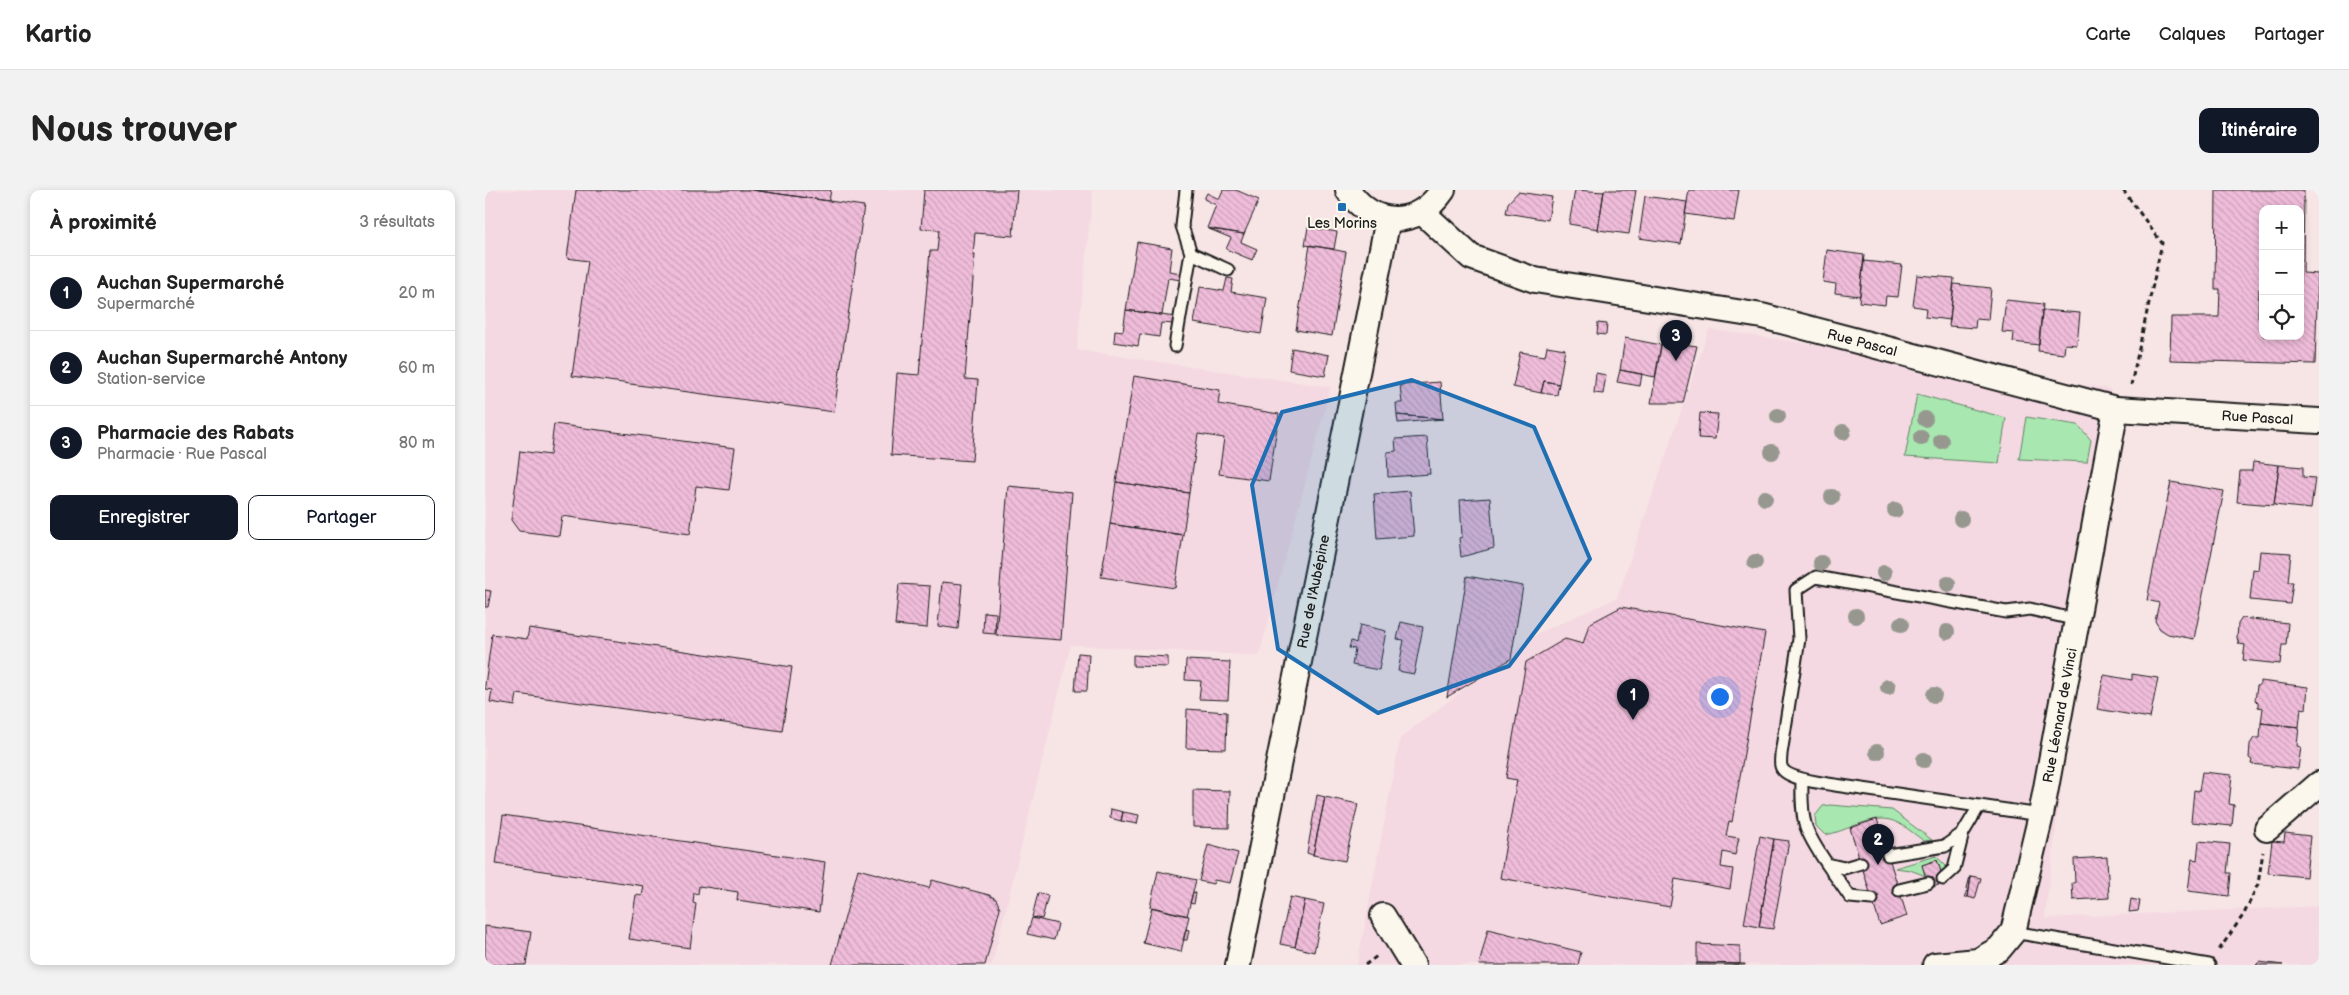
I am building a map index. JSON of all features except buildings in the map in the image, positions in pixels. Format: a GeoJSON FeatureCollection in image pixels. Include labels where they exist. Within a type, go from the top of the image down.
{"type":"FeatureCollection","features":[{"type":"Feature","properties":{"kind":"street"},"geometry":{"type":"LineString","coordinates":[[1348,190],[1358,204],[1372,214],[1388,219],[1406,218],[1423,212],[1435,202],[1443,190]]}},
{"type":"Feature","properties":{"kind":"street","name":"Rue Pascal"},"geometry":{"type":"LineString","coordinates":[[1423,212],[1471,257],[1535,280],[1762,316],[2121,409],[2319,421]]}},
{"type":"Feature","properties":{"kind":"street","name":"Rue de l'Aubépine"},"geometry":{"type":"LineString","coordinates":[[1238,965],[1388,219]]}},
{"type":"Feature","properties":{"kind":"street","name":"Rue Léonard de Vinci"},"geometry":{"type":"LineString","coordinates":[[1935,965],[1978,961],[1999,949],[2013,932],[2041,815],[2077,620],[2121,409]]}},
{"type":"Feature","properties":{"kind":"street"},"geometry":{"type":"LineString","coordinates":[[2267,829],[2319,784]]}},
{"type":"Feature","properties":{"kind":"street"},"geometry":{"type":"LineString","coordinates":[[1383,916],[1413,965]]}},
{"type":"Feature","properties":{"kind":"lane"},"geometry":{"type":"LineString","coordinates":[[1175,346],[1191,253],[1182,226],[1186,190]]}},
{"type":"Feature","properties":{"kind":"lane"},"geometry":{"type":"LineString","coordinates":[[1191,253],[1228,270]]}},
{"type":"Feature","properties":{"kind":"lane"},"geometry":{"type":"LineString","coordinates":[[2041,815],[1802,778],[1785,773],[1781,767],[1781,754],[1799,639],[1795,590],[1816,577],[2006,612],[2030,609],[2077,620]]}},
{"type":"Feature","properties":{"kind":"lane"},"geometry":{"type":"LineString","coordinates":[[1802,778],[1801,810],[1808,837],[1850,897],[1872,899]]}},
{"type":"Feature","properties":{"kind":"lane"},"geometry":{"type":"LineString","coordinates":[[1943,879],[1954,869],[1963,833],[1979,806]]}},
{"type":"Feature","properties":{"kind":"lane"},"geometry":{"type":"LineString","coordinates":[[1888,854],[1945,846],[1963,833]]}},
{"type":"Feature","properties":{"kind":"lane"},"geometry":{"type":"LineString","coordinates":[[1827,864],[1844,868],[1861,863]]}},
{"type":"Feature","properties":{"kind":"lane"},"geometry":{"type":"LineString","coordinates":[[1899,890],[1928,883]]}},
{"type":"Feature","properties":{"kind":"lane"},"geometry":{"type":"LineString","coordinates":[[2013,932],[2209,965]]}},
{"type":"Feature","properties":{"kind":"path"},"geometry":{"type":"LineString","coordinates":[[2121,409],[2162,243],[2123,190]]}},
{"type":"Feature","properties":{"kind":"path"},"geometry":{"type":"LineString","coordinates":[[2209,965],[2244,914],[2258,884],[2267,829]]}},
{"type":"Feature","properties":{"kind":"highlighted area"},"geometry":{"type":"Polygon","coordinates":[[[1412,380],[1534,427],[1590,559],[1509,666],[1378,713],[1278,649],[1252,485],[1282,412],[1412,380]]]}},
{"type":"Feature","properties":{"kind":"shaded area"},"geometry":{"type":"Polygon","coordinates":[[[485,190],[1093,190],[1077,350],[1331,387],[1259,656],[1071,645],[992,965],[485,965],[485,190]]]}},
{"type":"Feature","properties":{"kind":"shaded area"},"geometry":{"type":"Polygon","coordinates":[[[1709,329],[2110,389],[2045,918],[2319,906],[2319,965],[1357,965],[1400,738],[1538,633],[1617,598],[1709,329]]]}},
{"type":"Feature","properties":{"kind":"green space"},"geometry":{"type":"Polygon","coordinates":[[[1917,394],[2006,418],[1999,463],[1905,457],[1917,394]]]}},
{"type":"Feature","properties":{"kind":"green space"},"geometry":{"type":"Polygon","coordinates":[[[2026,417],[2078,425],[2091,440],[2087,462],[2019,459],[2026,417]]]}},
{"type":"Feature","properties":{"kind":"green space"},"geometry":{"type":"Polygon","coordinates":[[[1823,806],[1892,810],[1932,840],[1924,841],[1899,824],[1882,819],[1825,835],[1816,826],[1815,816],[1823,806]]]}},
{"type":"Feature","properties":{"kind":"green space"},"geometry":{"type":"Polygon","coordinates":[[[1936,856],[1947,867],[1941,872],[1937,860],[1922,865],[1926,876],[1910,870],[1895,868],[1936,856]]]}},
{"type":"Feature","properties":{"kind":"place","name":"Les Morins"},"geometry":{"type":"Point","coordinates":[1342,207]}},
{"type":"Feature","properties":{"kind":"place","name":"Pharmacie des Rabats"},"geometry":{"type":"Point","coordinates":[1676,361]}},
{"type":"Feature","properties":{"kind":"place","name":"Auchan Supermarché"},"geometry":{"type":"Point","coordinates":[1633,720]}},
{"type":"Feature","properties":{"kind":"place","name":"Auchan Supermarché Antony"},"geometry":{"type":"Point","coordinates":[1878,865]}}]}
